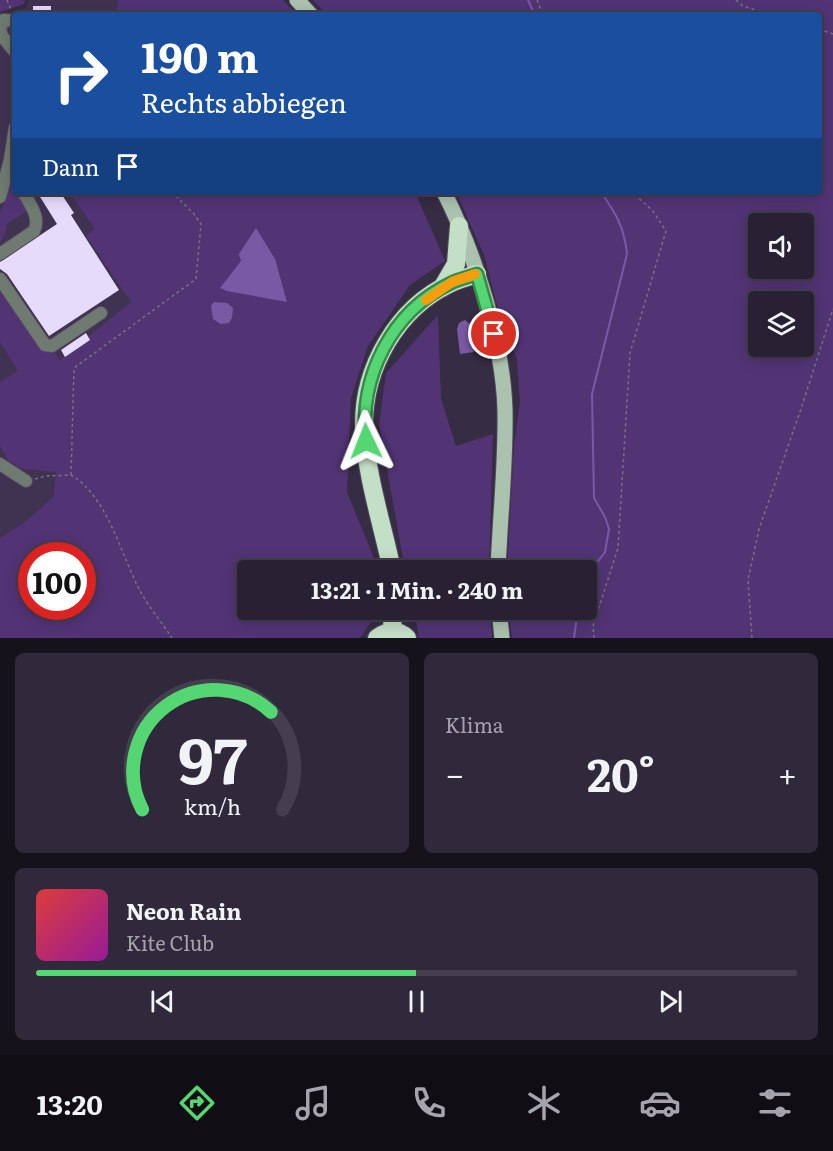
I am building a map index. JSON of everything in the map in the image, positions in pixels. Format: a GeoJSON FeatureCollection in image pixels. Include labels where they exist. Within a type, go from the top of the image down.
{"type":"FeatureCollection","features":[{"type":"Feature","properties":{"kind":"highway"},"geometry":{"type":"LineString","coordinates":[[442,288],[456,264],[459,226]]}},
{"type":"Feature","properties":{"kind":"highway"},"geometry":{"type":"LineString","coordinates":[[390,560],[367,455],[364,427],[367,390],[378,358],[397,326],[417,306],[442,288],[452,282],[477,274]]}},
{"type":"Feature","properties":{"kind":"highway"},"geometry":{"type":"LineString","coordinates":[[392,636],[393,620]]}},
{"type":"Feature","properties":{"kind":"main road"},"geometry":{"type":"LineString","coordinates":[[297,0],[309,12]]}},
{"type":"Feature","properties":{"kind":"main road"},"geometry":{"type":"LineString","coordinates":[[445,195],[477,274],[499,354],[505,411],[498,560]]}},
{"type":"Feature","properties":{"kind":"main road"},"geometry":{"type":"LineString","coordinates":[[500,620],[502,638]]}},
{"type":"Feature","properties":{"kind":"street"},"geometry":{"type":"LineString","coordinates":[[12,20],[4,21],[0,28],[2,36],[12,48]]}},
{"type":"Feature","properties":{"kind":"street"},"geometry":{"type":"LineString","coordinates":[[0,197],[11,178]]}},
{"type":"Feature","properties":{"kind":"street"},"geometry":{"type":"LineString","coordinates":[[0,254],[34,231],[37,225],[36,217],[25,195]]}},
{"type":"Feature","properties":{"kind":"street"},"geometry":{"type":"LineString","coordinates":[[0,279],[45,345],[52,346],[101,313]]}},
{"type":"Feature","properties":{"kind":"street"},"geometry":{"type":"LineString","coordinates":[[0,464],[26,481]]}},
{"type":"Feature","properties":{"kind":"path"},"geometry":{"type":"LineString","coordinates":[[736,0],[743,6],[762,12]]}},
{"type":"Feature","properties":{"kind":"path"},"geometry":{"type":"LineString","coordinates":[[72,475],[74,368],[196,279],[201,224],[194,213],[175,195]]}},
{"type":"Feature","properties":{"kind":"path"},"geometry":{"type":"LineString","coordinates":[[594,638],[593,627],[618,548],[630,353],[666,231],[653,211],[635,195]]}},
{"type":"Feature","properties":{"kind":"path"},"geometry":{"type":"LineString","coordinates":[[752,638],[748,579],[759,529],[833,309]]}},
{"type":"Feature","properties":{"kind":"path"},"geometry":{"type":"LineString","coordinates":[[26,481],[46,476],[72,475],[79,479],[103,510],[139,589],[172,638]]}},
{"type":"Feature","properties":{"kind":"shaded area"},"geometry":{"type":"Polygon","coordinates":[[[0,0],[25,0],[24,4],[0,12],[0,0]]]}},
{"type":"Feature","properties":{"kind":"shaded area"},"geometry":{"type":"Polygon","coordinates":[[[29,0],[118,0],[116,12],[12,12],[12,195],[122,195],[172,285],[61,425],[53,497],[25,522],[0,538],[0,15],[26,8],[29,0]]]}},
{"type":"Feature","properties":{"kind":"shaded area"},"geometry":{"type":"Polygon","coordinates":[[[118,0],[283,0],[294,12],[116,12],[118,0]]]}},
{"type":"Feature","properties":{"kind":"shaded area"},"geometry":{"type":"Polygon","coordinates":[[[313,0],[833,0],[833,638],[512,638],[510,620],[597,620],[597,560],[508,560],[514,446],[520,403],[517,359],[503,327],[484,255],[457,195],[822,195],[822,12],[324,12],[313,0]]]}},
{"type":"Feature","properties":{"kind":"shaded area"},"geometry":{"type":"Polygon","coordinates":[[[10,189],[12,195],[18,195],[28,210],[6,225],[7,228],[0,244],[0,213],[10,189]]]}},
{"type":"Feature","properties":{"kind":"shaded area"},"geometry":{"type":"Polygon","coordinates":[[[71,195],[416,195],[445,261],[410,285],[368,346],[351,398],[347,492],[375,560],[237,560],[237,620],[372,620],[360,638],[0,638],[0,538],[25,522],[53,497],[56,472],[22,469],[8,460],[0,446],[0,382],[18,371],[0,342],[0,286],[60,360],[131,302],[86,236],[95,229],[71,195]]]}},
{"type":"Feature","properties":{"kind":"shaded area"},"geometry":{"type":"Polygon","coordinates":[[[256,228],[275,259],[287,302],[220,288],[241,261],[239,254],[256,228]]]}},
{"type":"Feature","properties":{"kind":"shaded area"},"geometry":{"type":"Polygon","coordinates":[[[214,302],[227,303],[233,308],[229,323],[221,324],[213,319],[211,306],[214,302]]]}},
{"type":"Feature","properties":{"kind":"shaded area"},"geometry":{"type":"Polygon","coordinates":[[[438,315],[441,399],[456,446],[493,434],[489,560],[403,560],[379,424],[386,373],[438,315]]]}},
{"type":"Feature","properties":{"kind":"shaded area"},"geometry":{"type":"Polygon","coordinates":[[[465,320],[471,325],[474,352],[460,354],[457,329],[459,323],[465,320]]]}},
{"type":"Feature","properties":{"kind":"shaded area"},"geometry":{"type":"Polygon","coordinates":[[[416,620],[491,620],[492,638],[419,638],[416,620]]]}},
{"type":"Feature","properties":{"kind":"building"},"geometry":{"type":"Polygon","coordinates":[[[33,6],[51,6],[51,12],[33,12],[33,6]]]}},
{"type":"Feature","properties":{"kind":"building"},"geometry":{"type":"Polygon","coordinates":[[[39,195],[62,195],[74,213],[71,215],[119,290],[49,336],[7,274],[0,269],[0,262],[57,224],[39,195]]]}},
{"type":"Feature","properties":{"kind":"building"},"geometry":{"type":"Polygon","coordinates":[[[86,333],[90,340],[65,357],[61,350],[86,333]]]}},
{"type":"Feature","properties":{"kind":"waterway"},"geometry":{"type":"LineString","coordinates":[[528,0],[534,12]]}},
{"type":"Feature","properties":{"kind":"waterway"},"geometry":{"type":"LineString","coordinates":[[597,563],[605,552],[609,529],[594,498],[592,394],[627,254],[624,236],[618,221],[603,195]]}},
{"type":"Feature","properties":{"kind":"waterway"},"geometry":{"type":"LineString","coordinates":[[574,638],[576,620]]}},
{"type":"Feature","properties":{"kind":"slow traffic"},"geometry":{"type":"LineString","coordinates":[[426,300],[452,282],[475,274]]}},
{"type":"Feature","properties":{"kind":"route"},"geometry":{"type":"LineString","coordinates":[[366,441],[365,405],[372,373],[397,326],[417,306],[452,282],[477,274],[494,334]]}}]}
